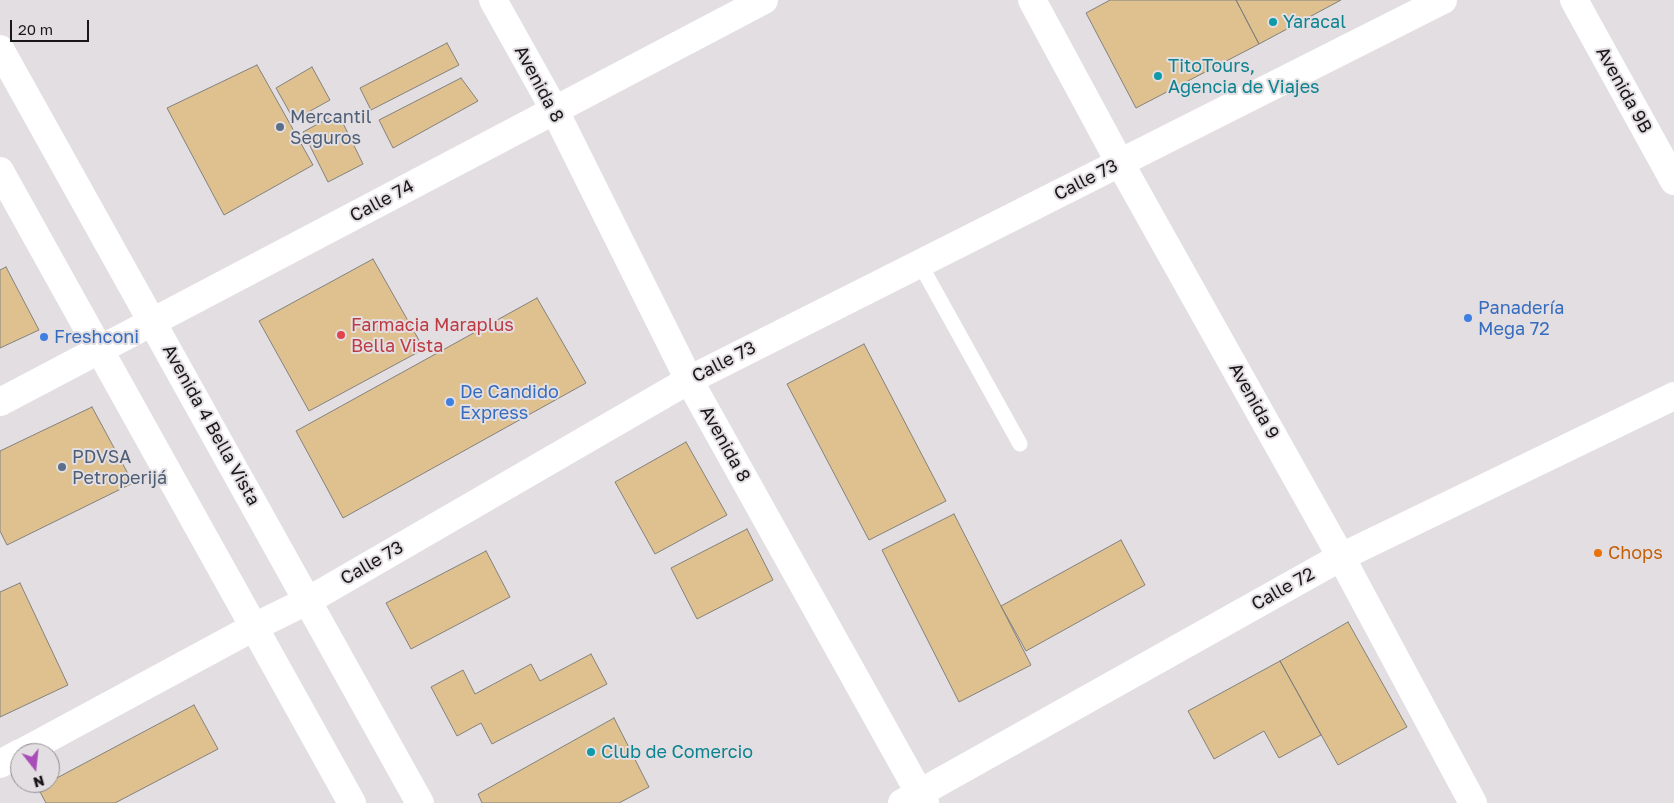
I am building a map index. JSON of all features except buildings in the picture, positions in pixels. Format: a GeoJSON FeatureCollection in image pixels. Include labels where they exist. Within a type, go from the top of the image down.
{"type":"FeatureCollection","features":[{"type":"Feature","properties":{"kind":"street","name":"Avenida 8"},"geometry":{"type":"LineString","coordinates":[[493,0],[554,109],[689,380],[915,800]]}},
{"type":"Feature","properties":{"kind":"street","name":"Calle 74"},"geometry":{"type":"LineString","coordinates":[[0,402],[99,349],[154,323],[554,109],[764,0]]}},
{"type":"Feature","properties":{"kind":"street","name":"Avenida 9"},"geometry":{"type":"LineString","coordinates":[[1032,0],[1120,163],[1341,557],[1473,803]]}},
{"type":"Feature","properties":{"kind":"street","name":"Calle 73"},"geometry":{"type":"LineString","coordinates":[[39,743],[254,627],[309,600],[689,380],[1442,0]]}},
{"type":"Feature","properties":{"kind":"street","name":"Avenida 9B"},"geometry":{"type":"LineString","coordinates":[[1574,0],[1674,180]]}},
{"type":"Feature","properties":{"kind":"street","name":"Avenida 4 Bella Vista"},"geometry":{"type":"LineString","coordinates":[[0,49],[309,600],[420,803]]}},
{"type":"Feature","properties":{"kind":"street"},"geometry":{"type":"LineString","coordinates":[[0,171],[352,803]]}},
{"type":"Feature","properties":{"kind":"street","name":"Calle 72"},"geometry":{"type":"LineString","coordinates":[[915,800],[1341,557],[1674,396]]}},
{"type":"Feature","properties":{"kind":"lane"},"geometry":{"type":"LineString","coordinates":[[920,264],[1020,444]]}},
{"type":"Feature","properties":{"kind":"place","name":"Yaracal"},"geometry":{"type":"Point","coordinates":[1273,22]}},
{"type":"Feature","properties":{"kind":"place","name":"TitoTours, Agencia de Viajes"},"geometry":{"type":"Point","coordinates":[1158,76]}},
{"type":"Feature","properties":{"kind":"place","name":"Mercantil Seguros"},"geometry":{"type":"Point","coordinates":[280,127]}},
{"type":"Feature","properties":{"kind":"place","name":"Panadería Mega 72"},"geometry":{"type":"Point","coordinates":[1468,318]}},
{"type":"Feature","properties":{"kind":"place","name":"Farmacia Maraplus Bella Vista"},"geometry":{"type":"Point","coordinates":[341,335]}},
{"type":"Feature","properties":{"kind":"place","name":"Freshconi"},"geometry":{"type":"Point","coordinates":[44,337]}},
{"type":"Feature","properties":{"kind":"place","name":"De Candido Express"},"geometry":{"type":"Point","coordinates":[450,402]}},
{"type":"Feature","properties":{"kind":"place","name":"PDVSA Petroperijá"},"geometry":{"type":"Point","coordinates":[62,467]}},
{"type":"Feature","properties":{"kind":"place","name":"Chops"},"geometry":{"type":"Point","coordinates":[1598,553]}},
{"type":"Feature","properties":{"kind":"place","name":"Club de Comercio"},"geometry":{"type":"Point","coordinates":[591,752]}}]}
